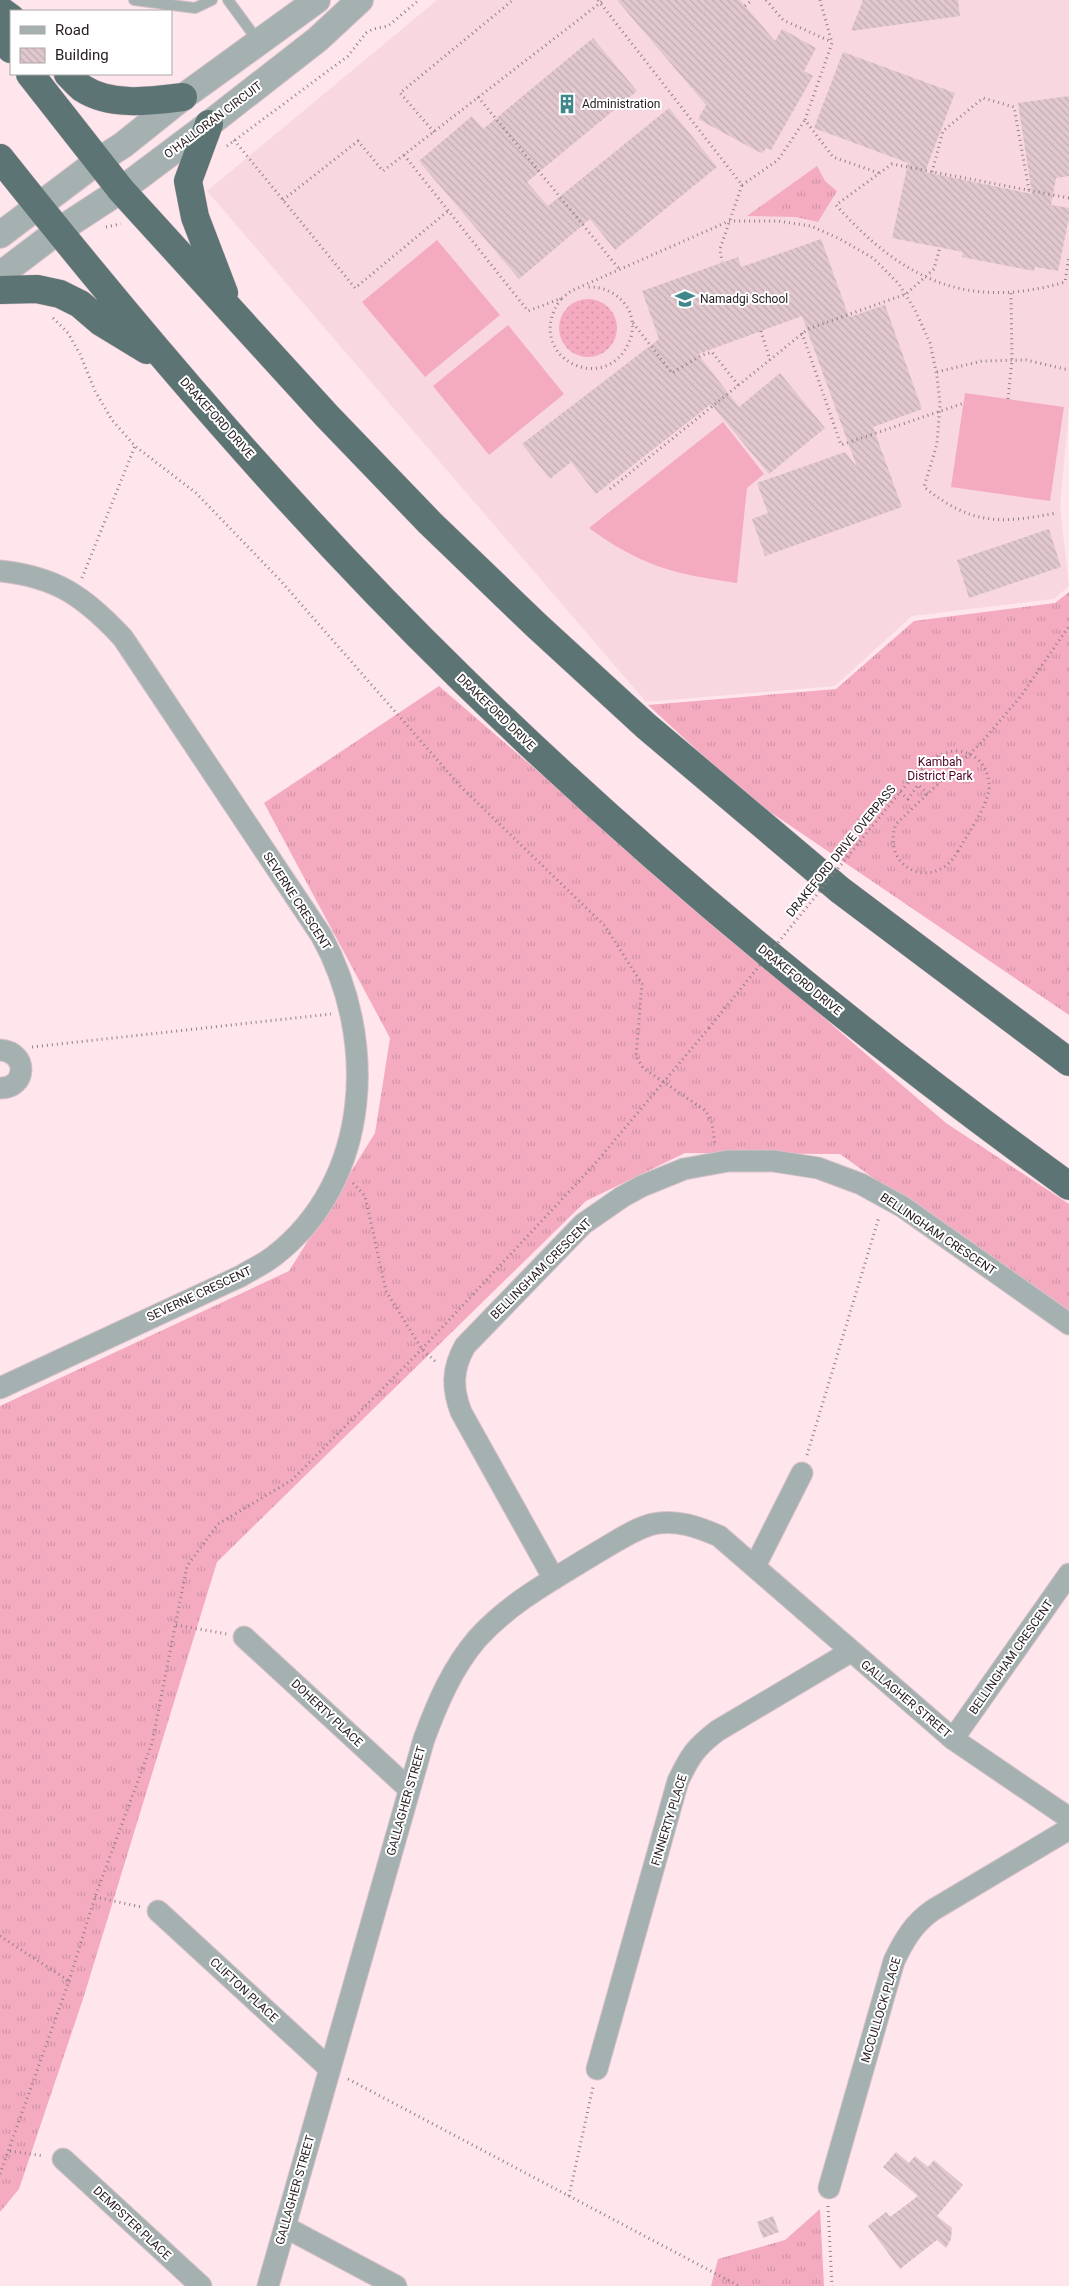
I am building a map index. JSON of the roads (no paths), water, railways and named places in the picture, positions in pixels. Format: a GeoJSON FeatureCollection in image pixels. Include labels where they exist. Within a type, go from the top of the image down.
{"type":"FeatureCollection","features":[{"type":"Feature","properties":{"kind":"highway"},"geometry":{"type":"LineString","coordinates":[[0,35],[10,48]]}},
{"type":"Feature","properties":{"kind":"highway"},"geometry":{"type":"LineString","coordinates":[[31,75],[121,190],[327,416],[430,523],[536,625],[646,726],[840,890],[1069,1062]]}},
{"type":"Feature","properties":{"kind":"highway"},"geometry":{"type":"LineString","coordinates":[[69,75],[82,88],[114,100],[148,101],[183,97]]}},
{"type":"Feature","properties":{"kind":"highway"},"geometry":{"type":"LineString","coordinates":[[209,124],[188,181],[195,216],[229,307]]}},
{"type":"Feature","properties":{"kind":"highway","name":"DRAKEFORD DRIVE"},"geometry":{"type":"LineString","coordinates":[[0,158],[167,362],[312,526],[460,677],[565,777],[674,875],[817,996],[967,1112],[1069,1186]]}},
{"type":"Feature","properties":{"kind":"highway"},"geometry":{"type":"LineString","coordinates":[[0,290],[37,289],[60,294],[80,304],[101,322],[167,362]]}},
{"type":"Feature","properties":{"kind":"street"},"geometry":{"type":"LineString","coordinates":[[0,235],[98,161],[123,145],[183,97],[317,0]]}},
{"type":"Feature","properties":{"kind":"street","name":"O'HALLORAN CIRCUIT"},"geometry":{"type":"LineString","coordinates":[[0,275],[58,231],[121,190],[209,124],[318,39],[360,0]]}},
{"type":"Feature","properties":{"kind":"street","name":"SEVERNE CRESCENT"},"geometry":{"type":"LineString","coordinates":[[0,571],[34,576],[67,589],[97,610],[123,638],[321,935],[331,953],[346,993],[352,1014],[358,1057],[357,1100],[349,1142],[325,1200],[301,1231],[273,1257],[241,1276],[0,1388]]}},
{"type":"Feature","properties":{"kind":"street"},"geometry":{"type":"LineString","coordinates":[[0,1088],[13,1085],[20,1077],[22,1066],[8,1053]]}},
{"type":"Feature","properties":{"kind":"street","name":"BELLINGHAM CRESCENT"},"geometry":{"type":"LineString","coordinates":[[554,1579],[461,1412],[455,1396],[454,1378],[457,1361],[465,1346],[583,1224],[622,1197],[642,1186],[684,1169],[728,1161],[773,1161],[818,1168],[861,1184],[903,1207],[1069,1324]]}},
{"type":"Feature","properties":{"kind":"street"},"geometry":{"type":"LineString","coordinates":[[755,1566],[802,1473]]}},
{"type":"Feature","properties":{"kind":"street","name":"GALLAGHER STREET"},"geometry":{"type":"LineString","coordinates":[[268,2286],[424,1739],[441,1696],[463,1657],[507,1610],[628,1534],[654,1524],[680,1522],[694,1525],[719,1536],[850,1652],[953,1739],[1069,1818]]}},
{"type":"Feature","properties":{"kind":"street","name":"BELLINGHAM CRESCENT"},"geometry":{"type":"LineString","coordinates":[[953,1739],[1069,1574]]}},
{"type":"Feature","properties":{"kind":"street","name":"DOHERTY PLACE"},"geometry":{"type":"LineString","coordinates":[[244,1637],[410,1789]]}},
{"type":"Feature","properties":{"kind":"street","name":"FINNERTY PLACE"},"geometry":{"type":"LineString","coordinates":[[597,2069],[678,1781],[690,1757],[698,1746],[718,1731],[850,1652]]}},
{"type":"Feature","properties":{"kind":"street","name":"MCCULLOCK PLACE"},"geometry":{"type":"LineString","coordinates":[[830,2188],[894,1961],[906,1936],[923,1917],[933,1910],[1069,1829]]}},
{"type":"Feature","properties":{"kind":"street","name":"CLIFTON PLACE"},"geometry":{"type":"LineString","coordinates":[[158,1911],[330,2069]]}},
{"type":"Feature","properties":{"kind":"street","name":"DEMPSTER PLACE"},"geometry":{"type":"LineString","coordinates":[[63,2159],[201,2286]]}},
{"type":"Feature","properties":{"kind":"street"},"geometry":{"type":"LineString","coordinates":[[285,2227],[396,2286]]}},
{"type":"Feature","properties":{"kind":"lane"},"geometry":{"type":"LineString","coordinates":[[134,0],[194,8],[212,0]]}},
{"type":"Feature","properties":{"kind":"lane"},"geometry":{"type":"LineString","coordinates":[[228,0],[258,42]]}},
{"type":"Feature","properties":{"kind":"place","name":"Administration"},"geometry":{"type":"Point","coordinates":[567,104]}},
{"type":"Feature","properties":{"kind":"place","name":"Namadgi School"},"geometry":{"type":"Point","coordinates":[685,299]}},
{"type":"Feature","properties":{"kind":"park label","name":"Kambah District Park"},"geometry":{"type":"Point","coordinates":[940,769]}}]}
